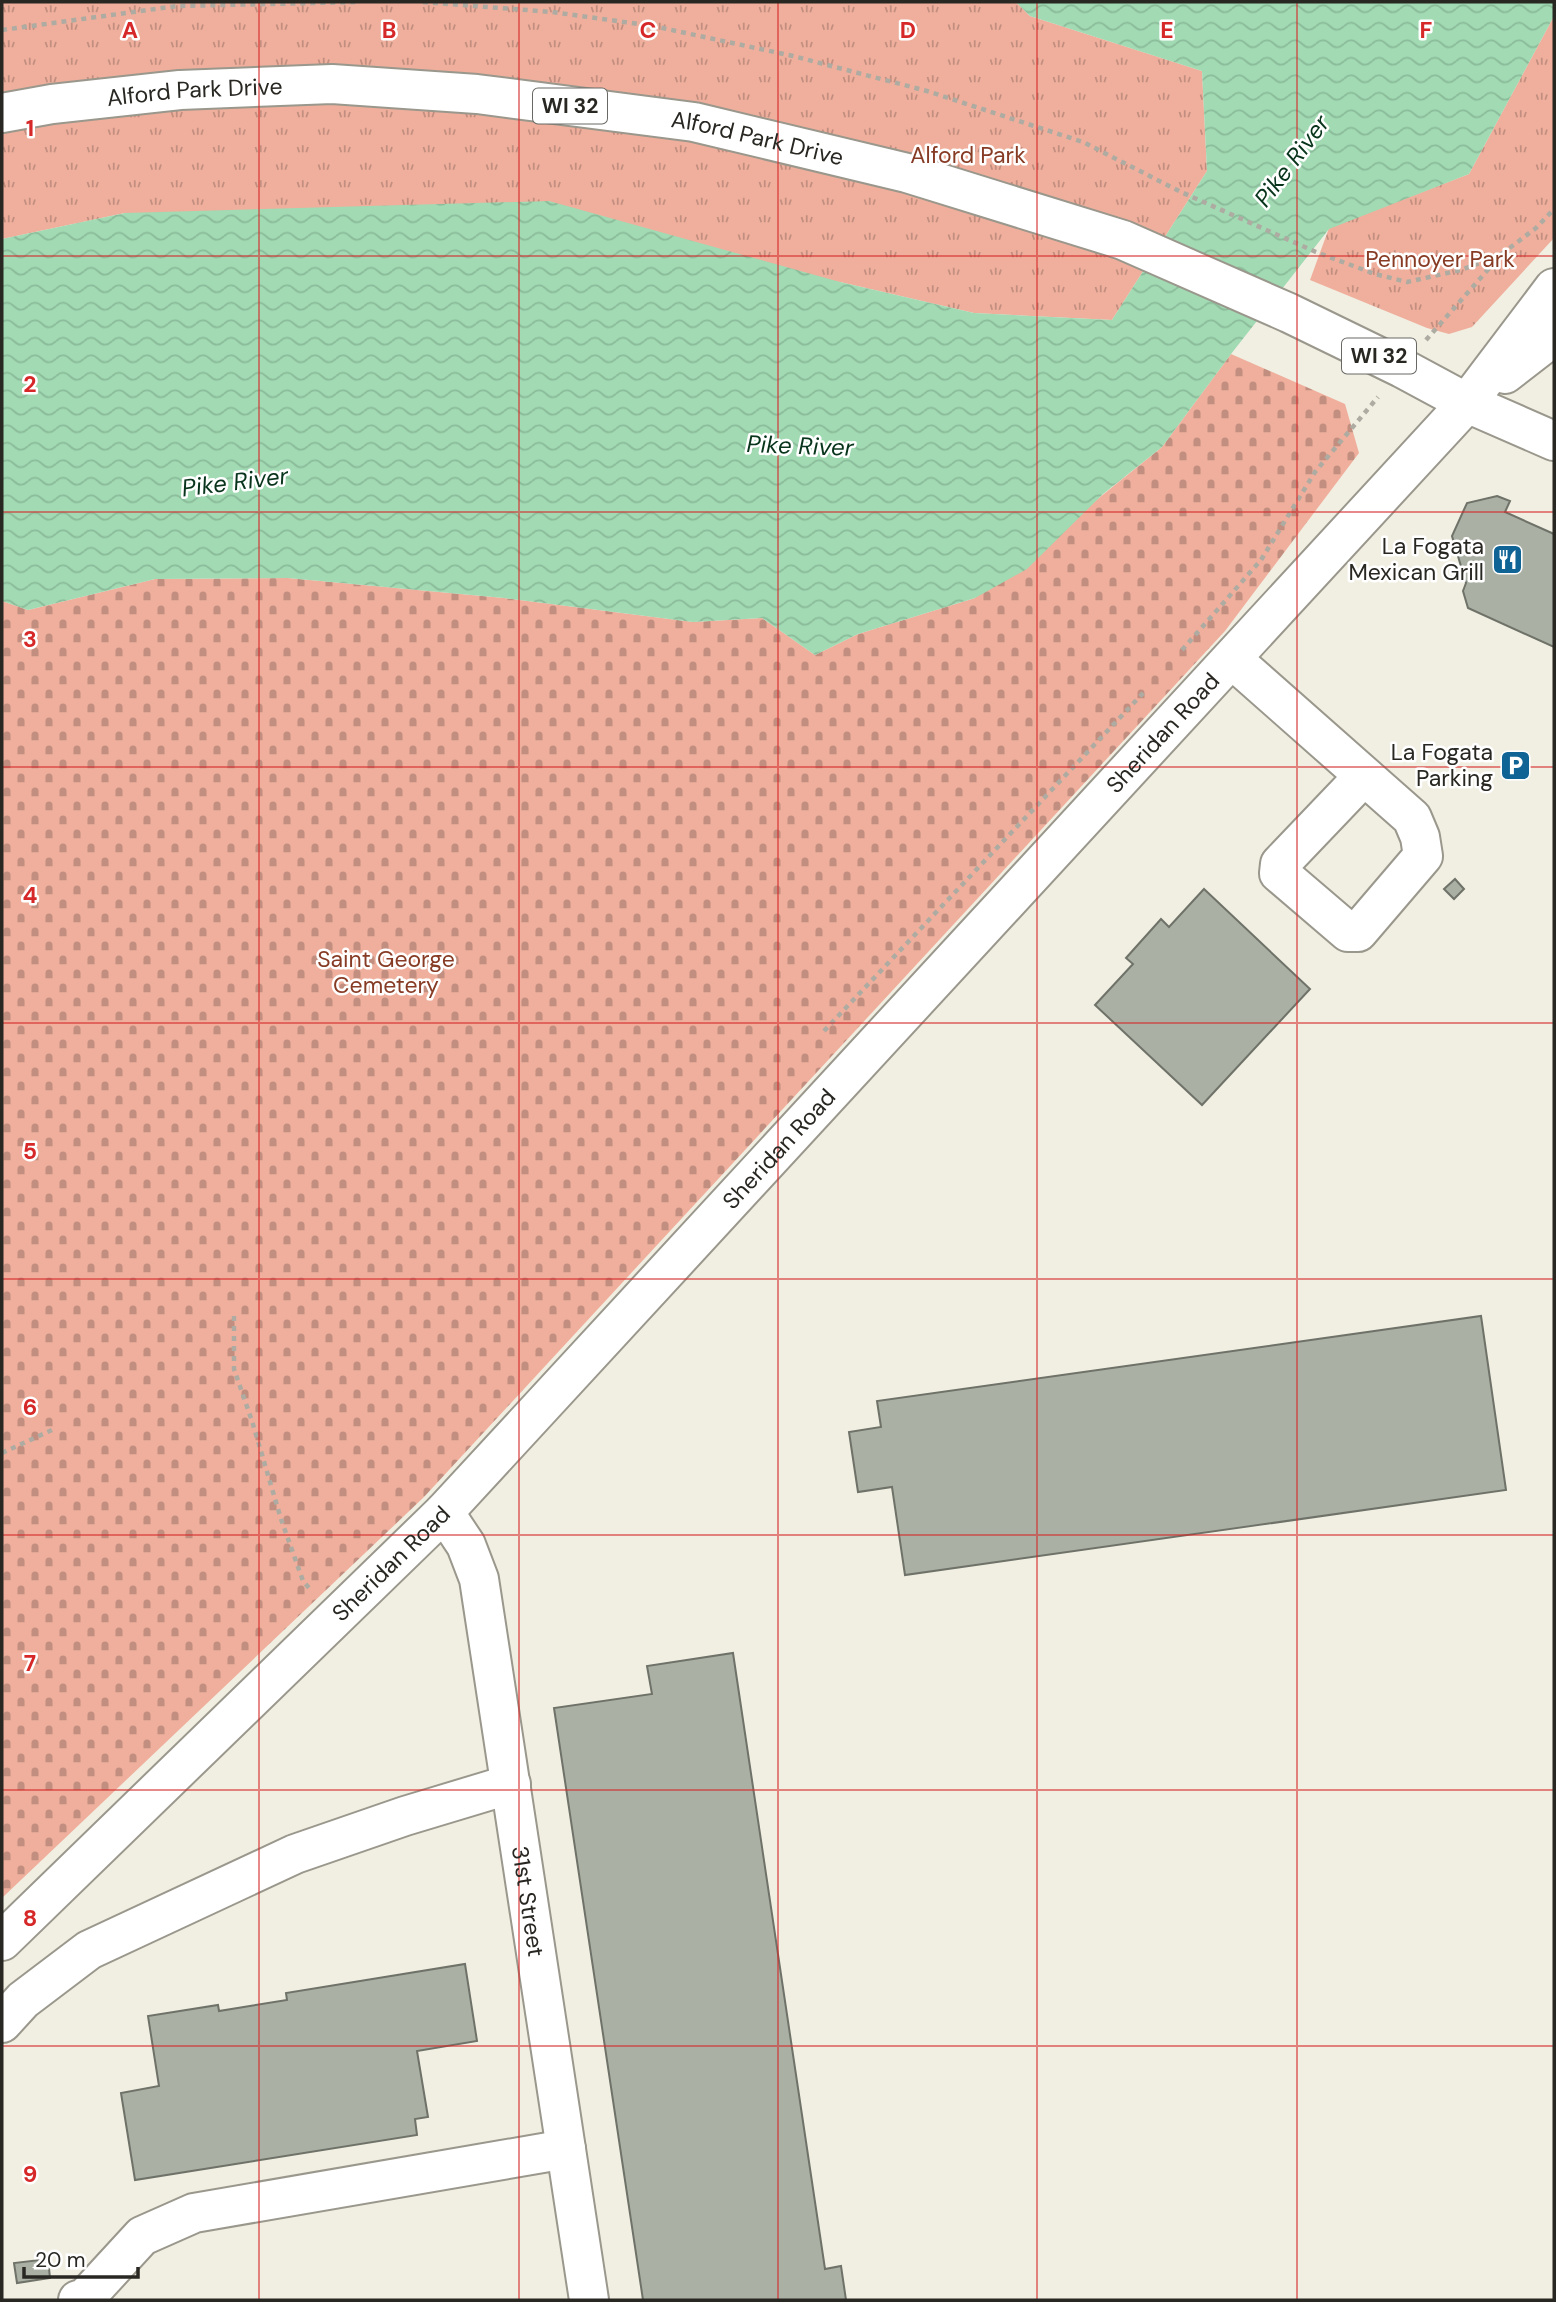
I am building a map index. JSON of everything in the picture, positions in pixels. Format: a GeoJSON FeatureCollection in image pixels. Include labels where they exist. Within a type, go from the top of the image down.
{"type":"FeatureCollection","features":[{"type":"Feature","properties":{"kind":"street","name":"Alford Park Drive"},"geometry":{"type":"LineString","coordinates":[[2,113],[52,104],[180,90],[332,84],[477,94],[694,122],[907,173],[1123,240],[1289,313],[1402,368],[1466,403]]}},
{"type":"Feature","properties":{"kind":"street"},"geometry":{"type":"LineString","coordinates":[[1466,403],[1554,288]]}},
{"type":"Feature","properties":{"kind":"street"},"geometry":{"type":"LineString","coordinates":[[1466,403],[1554,336]]}},
{"type":"Feature","properties":{"kind":"street","name":"WI 32"},"geometry":{"type":"LineString","coordinates":[[1466,403],[1554,441]]}},
{"type":"Feature","properties":{"kind":"street","name":"Sheridan Road"},"geometry":{"type":"LineString","coordinates":[[2,1941],[444,1513],[1466,403]]}},
{"type":"Feature","properties":{"kind":"street"},"geometry":{"type":"LineString","coordinates":[[1232,659],[1364,776]]}},
{"type":"Feature","properties":{"kind":"street","name":"31st Street"},"geometry":{"type":"LineString","coordinates":[[444,1513],[466,1545],[479,1579],[589,2300]]}},
{"type":"Feature","properties":{"kind":"street"},"geometry":{"type":"LineString","coordinates":[[2,2023],[23,2000],[89,1950],[295,1854],[405,1816],[511,1784]]}},
{"type":"Feature","properties":{"kind":"street"},"geometry":{"type":"LineString","coordinates":[[78,2300],[85,2298],[142,2236],[194,2213],[566,2149]]}},
{"type":"Feature","properties":{"kind":"path"},"geometry":{"type":"LineString","coordinates":[[2,30],[177,6],[360,2]]}},
{"type":"Feature","properties":{"kind":"path"},"geometry":{"type":"LineString","coordinates":[[423,2],[552,12],[653,26],[793,56],[927,91],[1083,142],[1181,192],[1316,252],[1375,274],[1407,282],[1461,271],[1499,256]]}},
{"type":"Feature","properties":{"kind":"path"},"geometry":{"type":"LineString","coordinates":[[1180,653],[1261,560],[1315,472],[1402,368],[1499,256],[1536,228],[1554,209]]}},
{"type":"Feature","properties":{"kind":"path"},"geometry":{"type":"LineString","coordinates":[[824,1031],[1153,682]]}},
{"type":"Feature","properties":{"kind":"path"},"geometry":{"type":"LineString","coordinates":[[234,1315],[234,1369],[281,1519],[303,1581],[334,1619]]}},
{"type":"Feature","properties":{"kind":"path"},"geometry":{"type":"LineString","coordinates":[[2,1453],[54,1429]]}},
{"type":"Feature","properties":{"kind":"green space","name":"Alford Park"},"geometry":{"type":"Polygon","coordinates":[[[2,2],[1016,2],[1030,16],[1202,71],[1207,171],[1112,320],[974,313],[840,282],[125,213],[2,239],[2,2]]]}},
{"type":"Feature","properties":{"kind":"green space","name":"Pennoyer Park"},"geometry":{"type":"Polygon","coordinates":[[[1554,16],[1554,238],[1472,327],[1449,334],[1427,328],[1310,280],[1329,228],[1469,174],[1554,16]]]}},
{"type":"Feature","properties":{"kind":"green space","name":"Saint George Cemetery"},"geometry":{"type":"Polygon","coordinates":[[[1231,354],[1345,404],[1359,453],[1225,631],[424,1497],[2,1898],[2,601],[28,610],[155,579],[288,578],[504,598],[693,622],[762,618],[815,655],[858,634],[975,598],[1162,447],[1231,354]]]}},
{"type":"Feature","properties":{"kind":"water","name":"Pike River"},"geometry":{"type":"Polygon","coordinates":[[[1016,2],[1554,2],[1554,16],[1469,174],[1329,229],[1162,447],[1103,494],[1027,569],[975,598],[858,634],[815,655],[762,618],[693,622],[504,598],[288,578],[155,579],[28,610],[2,601],[2,239],[125,213],[549,201],[840,282],[974,313],[1112,320],[1207,171],[1202,71],[1030,16],[1016,2]]]}},
{"type":"Feature","properties":{"kind":"building","name":"La Fogata Mexican Grill"},"geometry":{"type":"Polygon","coordinates":[[[1497,496],[1510,501],[1505,512],[1554,534],[1554,647],[1468,608],[1463,591],[1466,583],[1452,536],[1467,503],[1497,496]]]}},
{"type":"Feature","properties":{"kind":"building"},"geometry":{"type":"Polygon","coordinates":[[[1455,879],[1464,889],[1454,899],[1444,889],[1455,879]]]}},
{"type":"Feature","properties":{"kind":"building"},"geometry":{"type":"Polygon","coordinates":[[[1204,889],[1310,989],[1202,1105],[1095,1005],[1133,964],[1126,958],[1161,919],[1169,927],[1204,889]]]}},
{"type":"Feature","properties":{"kind":"building"},"geometry":{"type":"Polygon","coordinates":[[[1481,1316],[1506,1490],[905,1575],[892,1487],[858,1492],[849,1432],[881,1427],[877,1401],[1481,1316]]]}},
{"type":"Feature","properties":{"kind":"building"},"geometry":{"type":"Polygon","coordinates":[[[733,1653],[825,2269],[841,2266],[846,2300],[643,2300],[554,1708],[652,1694],[647,1666],[733,1653]]]}},
{"type":"Feature","properties":{"kind":"building"},"geometry":{"type":"Polygon","coordinates":[[[465,1964],[477,2041],[417,2051],[428,2117],[415,2119],[417,2135],[135,2180],[121,2093],[159,2086],[148,2016],[218,2005],[219,2011],[287,2000],[286,1993],[465,1964]]]}},
{"type":"Feature","properties":{"kind":"building"},"geometry":{"type":"Polygon","coordinates":[[[48,2259],[50,2278],[17,2283],[14,2263],[48,2259]]]}},
{"type":"Feature","properties":{"kind":"place","name":"La Fogata Mexican Grill"},"geometry":{"type":"Point","coordinates":[1507,559]}},
{"type":"Feature","properties":{"kind":"place","name":"La Fogata Parking"},"geometry":{"type":"Point","coordinates":[1516,765]}}]}
